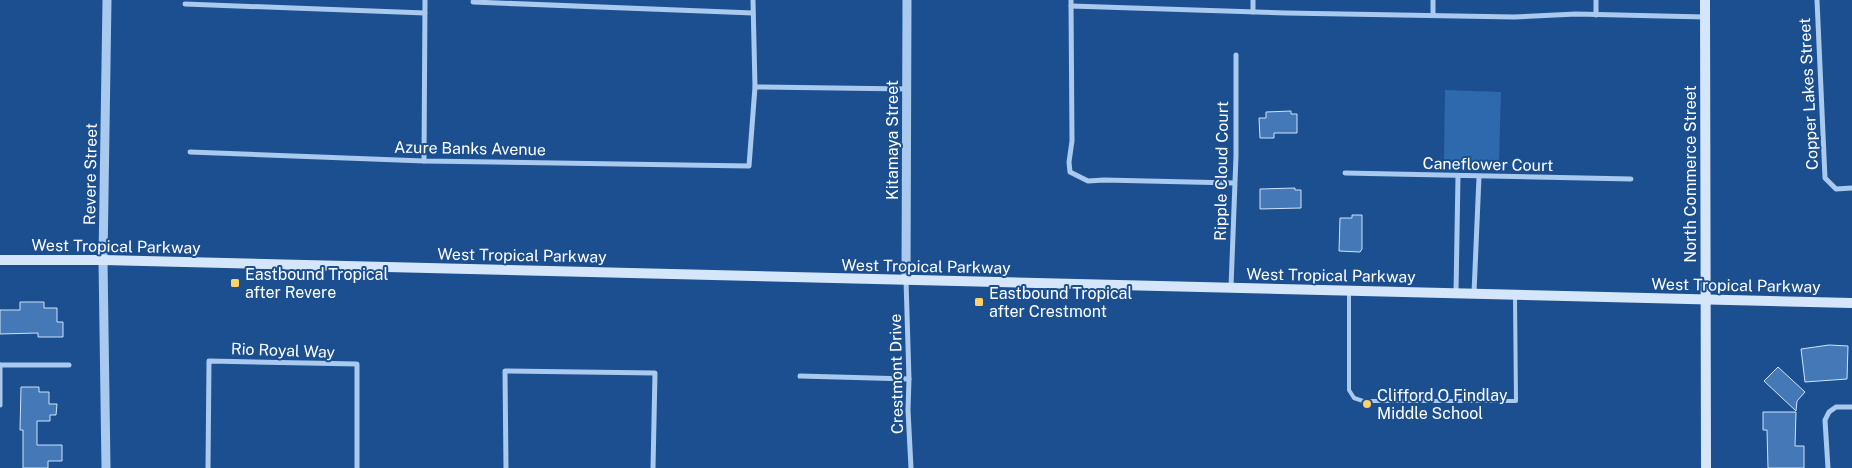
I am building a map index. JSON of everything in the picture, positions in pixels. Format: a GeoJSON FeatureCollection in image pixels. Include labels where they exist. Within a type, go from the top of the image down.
{"type":"FeatureCollection","features":[{"type":"Feature","properties":{"kind":"main road","name":"North Commerce Street"},"geometry":{"type":"LineString","coordinates":[[1705,0],[1706,468]]}},
{"type":"Feature","properties":{"kind":"main road","name":"West Tropical Parkway"},"geometry":{"type":"LineString","coordinates":[[0,260],[104,260],[1852,303]]}},
{"type":"Feature","properties":{"kind":"street","name":"Revere Street"},"geometry":{"type":"LineString","coordinates":[[106,468],[104,260],[107,0]]}},
{"type":"Feature","properties":{"kind":"street"},"geometry":{"type":"LineString","coordinates":[[424,161],[425,0]]}},
{"type":"Feature","properties":{"kind":"street"},"geometry":{"type":"LineString","coordinates":[[753,0],[755,87],[907,88]]}},
{"type":"Feature","properties":{"kind":"street","name":"Kitamaya Street"},"geometry":{"type":"LineString","coordinates":[[906,280],[907,0]]}},
{"type":"Feature","properties":{"kind":"street"},"geometry":{"type":"LineString","coordinates":[[1253,0],[1253,12]]}},
{"type":"Feature","properties":{"kind":"street"},"geometry":{"type":"LineString","coordinates":[[1433,0],[1433,15]]}},
{"type":"Feature","properties":{"kind":"street"},"geometry":{"type":"LineString","coordinates":[[1596,0],[1596,15]]}},
{"type":"Feature","properties":{"kind":"street","name":"Copper Lakes Street"},"geometry":{"type":"LineString","coordinates":[[1817,0],[1825,178],[1836,189],[1852,188]]}},
{"type":"Feature","properties":{"kind":"street"},"geometry":{"type":"LineString","coordinates":[[473,2],[753,13]]}},
{"type":"Feature","properties":{"kind":"street"},"geometry":{"type":"LineString","coordinates":[[1234,183],[1088,181],[1070,172],[1069,162],[1072,141],[1071,3],[1253,12],[1514,17],[1576,14],[1705,17]]}},
{"type":"Feature","properties":{"kind":"street"},"geometry":{"type":"LineString","coordinates":[[185,4],[425,13]]}},
{"type":"Feature","properties":{"kind":"street","name":"Ripple Cloud Court"},"geometry":{"type":"LineString","coordinates":[[1231,287],[1236,55]]}},
{"type":"Feature","properties":{"kind":"street","name":"Azure Banks Avenue"},"geometry":{"type":"LineString","coordinates":[[190,152],[424,161],[749,166],[755,87]]}},
{"type":"Feature","properties":{"kind":"street","name":"Caneflower Court"},"geometry":{"type":"LineString","coordinates":[[1345,173],[1631,179]]}},
{"type":"Feature","properties":{"kind":"street"},"geometry":{"type":"LineString","coordinates":[[1456,293],[1458,176]]}},
{"type":"Feature","properties":{"kind":"street"},"geometry":{"type":"LineString","coordinates":[[1474,294],[1479,177]]}},
{"type":"Feature","properties":{"kind":"street","name":"Crestmont Drive"},"geometry":{"type":"LineString","coordinates":[[906,280],[911,468]]}},
{"type":"Feature","properties":{"kind":"street","name":"Rio Royal Way"},"geometry":{"type":"LineString","coordinates":[[208,468],[209,361],[357,364],[357,468]]}},
{"type":"Feature","properties":{"kind":"street"},"geometry":{"type":"LineString","coordinates":[[0,405],[0,365],[69,365]]}},
{"type":"Feature","properties":{"kind":"street"},"geometry":{"type":"LineString","coordinates":[[506,468],[505,370],[655,373],[653,468]]}},
{"type":"Feature","properties":{"kind":"street"},"geometry":{"type":"LineString","coordinates":[[800,376],[909,379]]}},
{"type":"Feature","properties":{"kind":"street"},"geometry":{"type":"LineString","coordinates":[[1828,468],[1825,420],[1829,412],[1836,407],[1852,407]]}},
{"type":"Feature","properties":{"kind":"lane"},"geometry":{"type":"LineString","coordinates":[[1349,290],[1350,390],[1354,398],[1363,401],[1516,401],[1514,295]]}},
{"type":"Feature","properties":{"kind":"shaded area"},"geometry":{"type":"Polygon","coordinates":[[[1445,90],[1501,92],[1499,162],[1444,160],[1445,90]]]}},
{"type":"Feature","properties":{"kind":"building"},"geometry":{"type":"Polygon","coordinates":[[[1291,111],[1291,114],[1297,114],[1297,133],[1274,133],[1274,138],[1260,138],[1259,118],[1266,118],[1266,112],[1291,111]]]}},
{"type":"Feature","properties":{"kind":"building"},"geometry":{"type":"Polygon","coordinates":[[[1295,188],[1295,190],[1301,190],[1301,208],[1260,209],[1260,189],[1295,188]]]}},
{"type":"Feature","properties":{"kind":"building"},"geometry":{"type":"Polygon","coordinates":[[[1352,215],[1362,215],[1362,249],[1360,252],[1339,251],[1340,218],[1352,218],[1352,215]]]}},
{"type":"Feature","properties":{"kind":"building"},"geometry":{"type":"Polygon","coordinates":[[[20,302],[44,302],[44,308],[57,308],[57,322],[63,322],[63,337],[38,337],[38,333],[0,334],[0,310],[20,310],[20,302]]]}},
{"type":"Feature","properties":{"kind":"building"},"geometry":{"type":"Polygon","coordinates":[[[1829,345],[1848,346],[1847,379],[1805,382],[1801,349],[1829,345]]]}},
{"type":"Feature","properties":{"kind":"building"},"geometry":{"type":"Polygon","coordinates":[[[1778,367],[1805,392],[1797,401],[1796,411],[1764,381],[1778,367]]]}},
{"type":"Feature","properties":{"kind":"building"},"geometry":{"type":"Polygon","coordinates":[[[21,387],[39,387],[39,392],[49,392],[49,404],[57,404],[56,415],[50,415],[50,421],[37,421],[37,445],[62,445],[62,461],[48,461],[48,468],[23,468],[23,430],[20,430],[21,387]]]}},
{"type":"Feature","properties":{"kind":"building"},"geometry":{"type":"Polygon","coordinates":[[[1763,412],[1796,412],[1795,446],[1804,446],[1804,468],[1768,468],[1767,430],[1763,430],[1763,412]]]}},
{"type":"Feature","properties":{"kind":"place","name":"Eastbound Tropical after Revere"},"geometry":{"type":"Point","coordinates":[235,283]}},
{"type":"Feature","properties":{"kind":"place","name":"Eastbound Tropical after Crestmont"},"geometry":{"type":"Point","coordinates":[979,302]}},
{"type":"Feature","properties":{"kind":"place","name":"Clifford O Findlay Middle School"},"geometry":{"type":"Point","coordinates":[1367,404]}}]}
